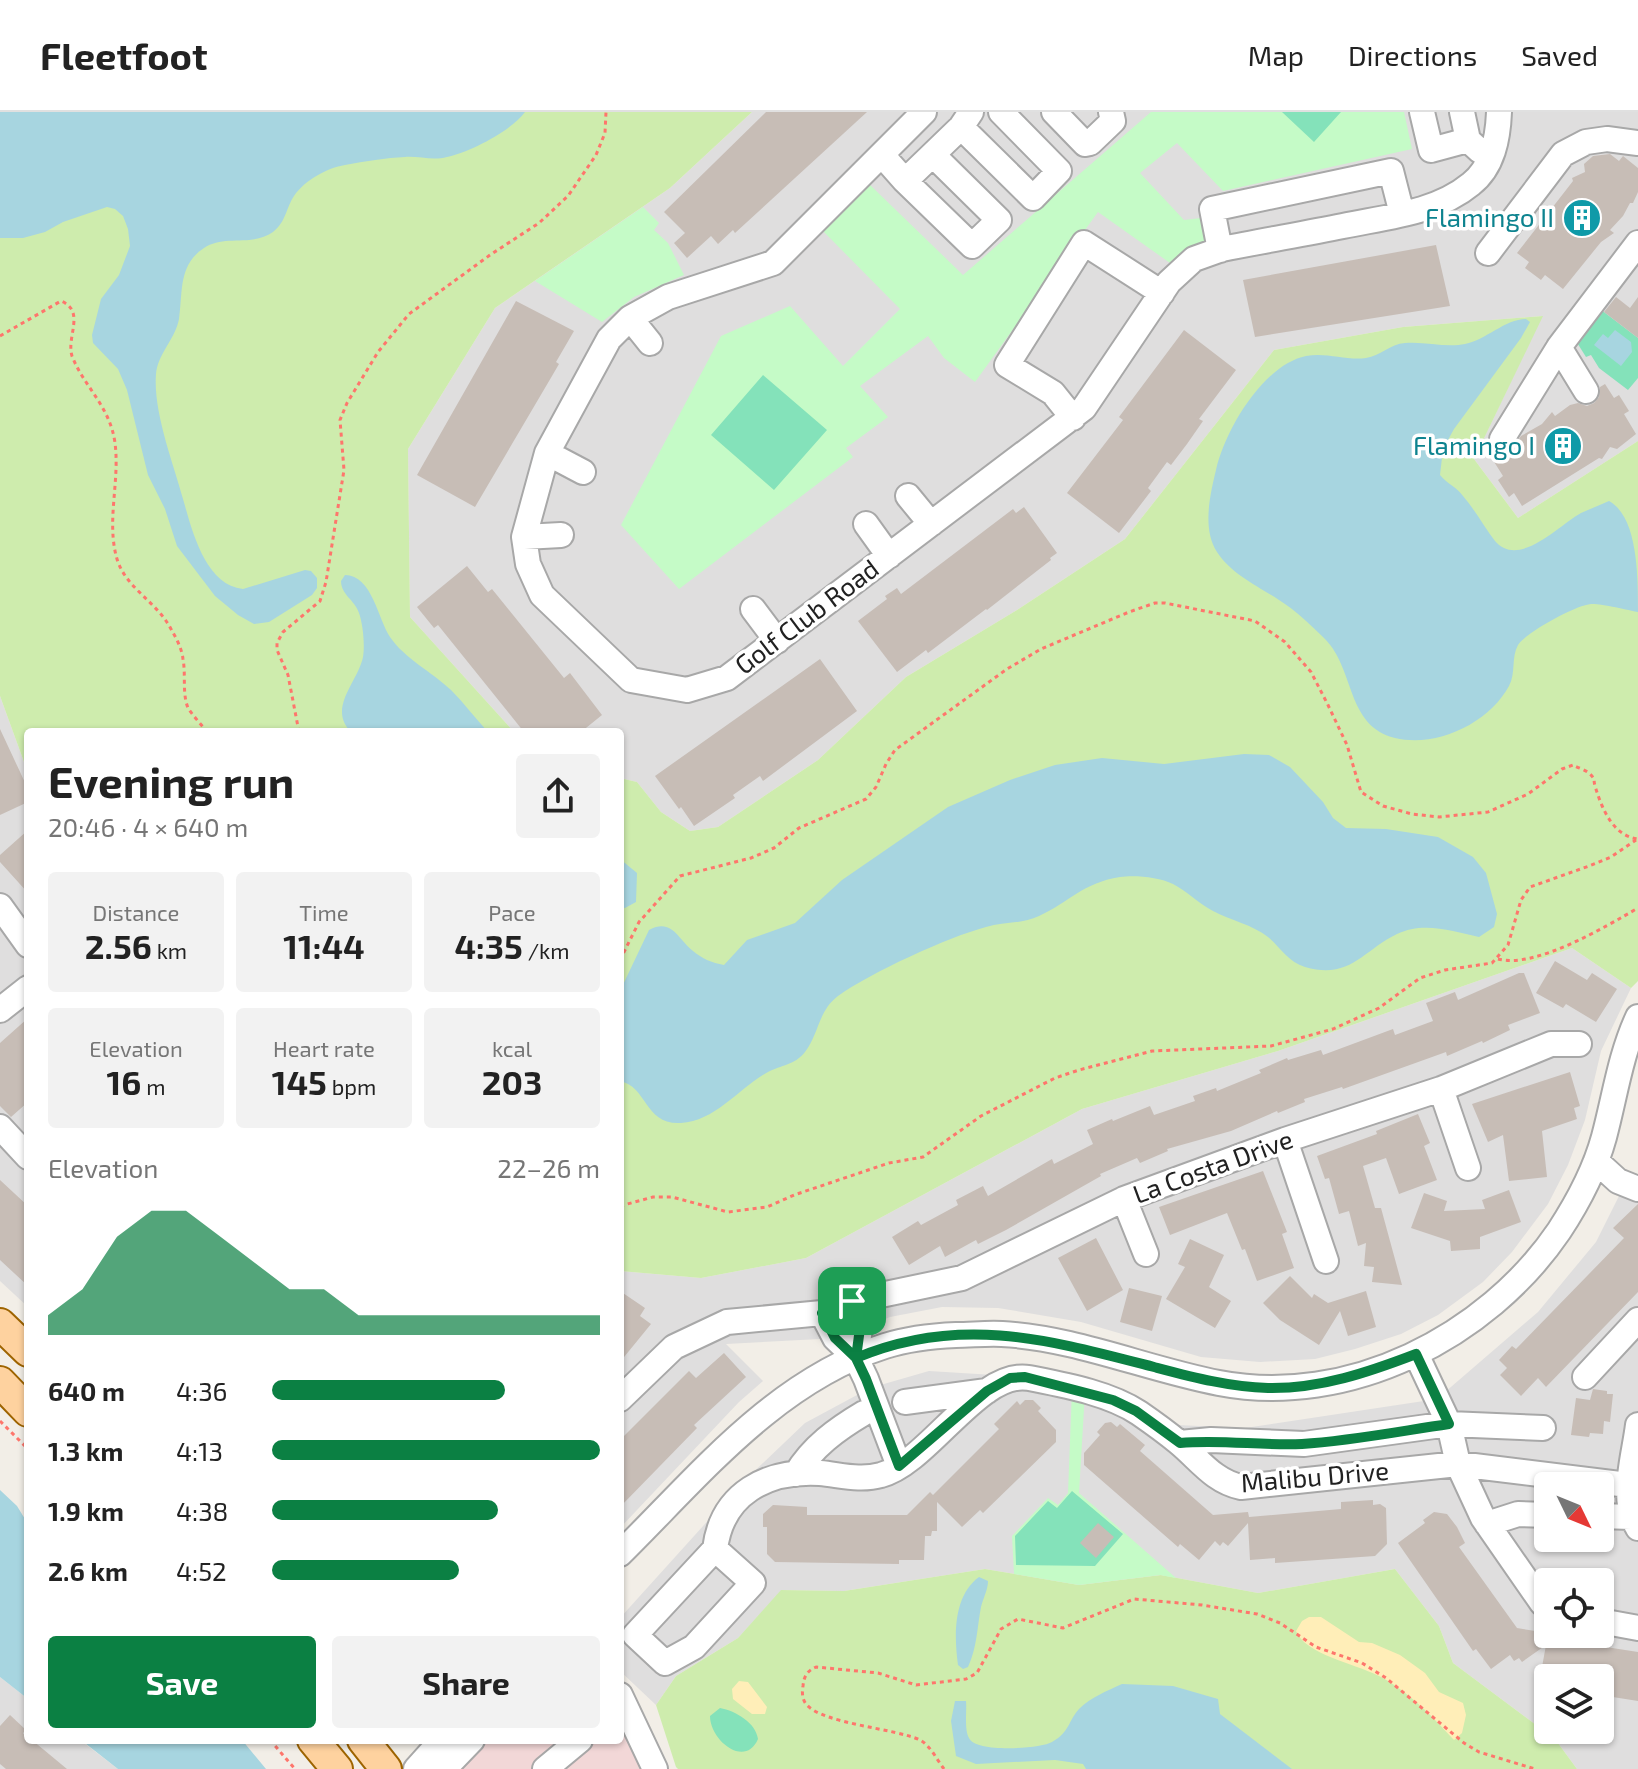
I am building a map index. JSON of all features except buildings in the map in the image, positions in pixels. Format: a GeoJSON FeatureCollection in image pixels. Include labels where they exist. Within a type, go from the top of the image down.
{"type":"FeatureCollection","features":[{"type":"Feature","properties":{"kind":"main road"},"geometry":{"type":"LineString","coordinates":[[0,1324],[24,1347]]}},
{"type":"Feature","properties":{"kind":"main road"},"geometry":{"type":"LineString","coordinates":[[0,1382],[24,1407]]}},
{"type":"Feature","properties":{"kind":"main road"},"geometry":{"type":"LineString","coordinates":[[316,1744],[337,1769]]}},
{"type":"Feature","properties":{"kind":"main road"},"geometry":{"type":"LineString","coordinates":[[366,1744],[386,1769]]}},
{"type":"Feature","properties":{"kind":"street","name":"Golf Club Road"},"geometry":{"type":"LineString","coordinates":[[924,112],[773,263],[668,297],[630,318],[609,339],[547,453],[524,537],[528,564],[542,595],[631,680],[668,676],[687,690],[727,678],[931,524],[1008,455],[1073,418],[1084,408],[1169,282],[1194,259],[1220,250],[1416,211],[1471,184],[1484,170],[1498,137],[1499,112]]}},
{"type":"Feature","properties":{"kind":"street"},"geometry":{"type":"LineString","coordinates":[[905,181],[966,119],[1033,198],[1059,171],[1001,112]]}},
{"type":"Feature","properties":{"kind":"street"},"geometry":{"type":"LineString","coordinates":[[1054,112],[1085,144],[1090,143],[1113,121],[1111,112]]}},
{"type":"Feature","properties":{"kind":"street"},"geometry":{"type":"LineString","coordinates":[[1422,112],[1431,150],[1468,140]]}},
{"type":"Feature","properties":{"kind":"street"},"geometry":{"type":"LineString","coordinates":[[1462,112],[1468,140],[1489,159]]}},
{"type":"Feature","properties":{"kind":"street"},"geometry":{"type":"LineString","coordinates":[[1488,253],[1563,154],[1586,142],[1607,139],[1638,143]]}},
{"type":"Feature","properties":{"kind":"street"},"geometry":{"type":"LineString","coordinates":[[882,155],[972,246],[999,220],[933,155]]}},
{"type":"Feature","properties":{"kind":"street"},"geometry":{"type":"LineString","coordinates":[[1220,250],[1212,209],[1391,171],[1402,214]]}},
{"type":"Feature","properties":{"kind":"street"},"geometry":{"type":"LineString","coordinates":[[1073,418],[1053,393],[1007,365],[1084,243],[1162,293]]}},
{"type":"Feature","properties":{"kind":"street"},"geometry":{"type":"LineString","coordinates":[[1502,439],[1559,347],[1635,253]]}},
{"type":"Feature","properties":{"kind":"street"},"geometry":{"type":"LineString","coordinates":[[630,318],[650,343]]}},
{"type":"Feature","properties":{"kind":"street"},"geometry":{"type":"LineString","coordinates":[[1559,347],[1586,391]]}},
{"type":"Feature","properties":{"kind":"street"},"geometry":{"type":"LineString","coordinates":[[547,453],[583,472]]}},
{"type":"Feature","properties":{"kind":"street"},"geometry":{"type":"LineString","coordinates":[[908,496],[931,524]]}},
{"type":"Feature","properties":{"kind":"street"},"geometry":{"type":"LineString","coordinates":[[866,524],[889,556]]}},
{"type":"Feature","properties":{"kind":"street"},"geometry":{"type":"LineString","coordinates":[[524,537],[561,535]]}},
{"type":"Feature","properties":{"kind":"street"},"geometry":{"type":"LineString","coordinates":[[753,609],[777,641]]}},
{"type":"Feature","properties":{"kind":"street"},"geometry":{"type":"LineString","coordinates":[[0,906],[24,939]]}},
{"type":"Feature","properties":{"kind":"street"},"geometry":{"type":"LineString","coordinates":[[0,1010],[24,991]]}},
{"type":"Feature","properties":{"kind":"street"},"geometry":{"type":"LineString","coordinates":[[624,1550],[770,1408],[798,1388],[886,1345],[934,1336],[1002,1334],[1059,1342],[1220,1384],[1270,1388],[1319,1384],[1369,1372],[1416,1354],[1477,1317],[1527,1271],[1573,1208],[1596,1161],[1620,1063],[1638,1017]]}},
{"type":"Feature","properties":{"kind":"street","name":"La Costa Drive"},"geometry":{"type":"LineString","coordinates":[[624,1395],[674,1347],[727,1322],[822,1313],[852,1301],[962,1278],[1124,1199],[1285,1140],[1441,1089],[1551,1044],[1579,1044]]}},
{"type":"Feature","properties":{"kind":"street"},"geometry":{"type":"LineString","coordinates":[[1441,1089],[1468,1168]]}},
{"type":"Feature","properties":{"kind":"street"},"geometry":{"type":"LineString","coordinates":[[0,1127],[24,1153]]}},
{"type":"Feature","properties":{"kind":"street"},"geometry":{"type":"LineString","coordinates":[[1285,1140],[1326,1261]]}},
{"type":"Feature","properties":{"kind":"street"},"geometry":{"type":"LineString","coordinates":[[1596,1161],[1638,1173]]}},
{"type":"Feature","properties":{"kind":"street"},"geometry":{"type":"LineString","coordinates":[[1596,1161],[1618,1181],[1638,1189]]}},
{"type":"Feature","properties":{"kind":"street"},"geometry":{"type":"LineString","coordinates":[[1124,1199],[1146,1254]]}},
{"type":"Feature","properties":{"kind":"street"},"geometry":{"type":"LineString","coordinates":[[852,1301],[860,1328],[856,1358]]}},
{"type":"Feature","properties":{"kind":"street"},"geometry":{"type":"LineString","coordinates":[[715,1549],[753,1583],[694,1647],[665,1663],[635,1635],[715,1549],[717,1530],[726,1511],[737,1498],[762,1482],[796,1474],[819,1473],[850,1478],[882,1475],[899,1466],[856,1358],[835,1338],[822,1313]]}},
{"type":"Feature","properties":{"kind":"street"},"geometry":{"type":"LineString","coordinates":[[1585,1377],[1638,1321]]}},
{"type":"Feature","properties":{"kind":"street"},"geometry":{"type":"LineString","coordinates":[[1416,1354],[1449,1424],[1458,1464],[1487,1524],[1534,1592]]}},
{"type":"Feature","properties":{"kind":"street","name":"Malibu Drive"},"geometry":{"type":"LineString","coordinates":[[899,1466],[987,1391],[1010,1378],[1025,1377],[1113,1400],[1136,1411],[1180,1443],[1215,1476],[1241,1487],[1458,1464],[1628,1485]]}},
{"type":"Feature","properties":{"kind":"street"},"geometry":{"type":"LineString","coordinates":[[905,1402],[987,1391]]}},
{"type":"Feature","properties":{"kind":"street"},"geometry":{"type":"LineString","coordinates":[[796,1474],[807,1455],[864,1413]]}},
{"type":"Feature","properties":{"kind":"street"},"geometry":{"type":"LineString","coordinates":[[1180,1443],[1211,1440],[1304,1444],[1449,1424],[1543,1428]]}},
{"type":"Feature","properties":{"kind":"street"},"geometry":{"type":"LineString","coordinates":[[1614,1518],[1635,1522],[1628,1485],[1638,1425]]}},
{"type":"Feature","properties":{"kind":"street"},"geometry":{"type":"LineString","coordinates":[[624,1566],[691,1484]]}},
{"type":"Feature","properties":{"kind":"street"},"geometry":{"type":"LineString","coordinates":[[1487,1524],[1518,1514],[1534,1515]]}},
{"type":"Feature","properties":{"kind":"street"},"geometry":{"type":"LineString","coordinates":[[1614,1624],[1638,1628]]}},
{"type":"Feature","properties":{"kind":"street"},"geometry":{"type":"LineString","coordinates":[[624,1707],[652,1764]]}},
{"type":"Feature","properties":{"kind":"street"},"geometry":{"type":"LineString","coordinates":[[416,1769],[472,1744]]}},
{"type":"Feature","properties":{"kind":"street"},"geometry":{"type":"LineString","coordinates":[[545,1769],[575,1744]]}},
{"type":"Feature","properties":{"kind":"path"},"geometry":{"type":"LineString","coordinates":[[298,728],[288,675],[277,643],[283,632],[320,601],[326,582],[344,470],[340,420],[347,403],[378,352],[409,314],[539,223],[568,196],[596,155],[605,133],[606,112]]}},
{"type":"Feature","properties":{"kind":"path"},"geometry":{"type":"LineString","coordinates":[[0,336],[61,301],[68,304],[74,313],[71,354],[105,410],[115,443],[117,471],[112,538],[117,560],[122,574],[157,607],[173,631],[183,657],[185,697],[189,710],[204,728]]}},
{"type":"Feature","properties":{"kind":"path"},"geometry":{"type":"LineString","coordinates":[[624,952],[639,922],[680,876],[751,858],[774,848],[799,828],[866,799],[876,787],[895,750],[1007,669],[1041,649],[1155,603],[1255,621],[1285,642],[1311,672],[1328,705],[1347,745],[1361,792],[1383,806],[1412,814],[1471,815],[1507,805],[1573,765],[1594,778],[1607,815],[1618,832],[1626,838],[1638,839],[1611,857],[1530,887],[1521,900],[1508,945],[1492,963],[1445,970],[1420,978],[1379,1008],[1333,1029],[1288,1042],[1240,1049],[1152,1051],[1079,1070],[1017,1096],[981,1116],[923,1157],[889,1163],[767,1207],[728,1212],[672,1197],[653,1197],[624,1205]]}},
{"type":"Feature","properties":{"kind":"path"},"geometry":{"type":"LineString","coordinates":[[1498,959],[1525,960],[1590,936],[1638,908]]}},
{"type":"Feature","properties":{"kind":"path"},"geometry":{"type":"LineString","coordinates":[[0,1421],[24,1445]]}},
{"type":"Feature","properties":{"kind":"path"},"geometry":{"type":"LineString","coordinates":[[944,1769],[925,1742],[828,1717],[807,1706],[802,1695],[809,1670],[816,1667],[878,1673],[916,1685],[966,1679],[977,1673],[1001,1629],[1018,1619],[1063,1628],[1134,1599],[1257,1614],[1280,1623],[1316,1647],[1362,1663],[1386,1678],[1479,1752],[1535,1769]]}},
{"type":"Feature","properties":{"kind":"path"},"geometry":{"type":"LineString","coordinates":[[273,1744],[295,1769]]}},
{"type":"Feature","properties":{"kind":"shaded area"},"geometry":{"type":"Polygon","coordinates":[[[752,112],[1638,112],[1638,441],[1518,518],[1474,459],[1542,316],[1403,327],[1274,350],[1125,539],[1017,610],[906,677],[818,760],[718,827],[690,831],[661,812],[637,782],[624,779],[624,728],[510,728],[410,617],[408,449],[495,308],[670,188],[752,112]]]}},
{"type":"Feature","properties":{"kind":"shaded area"},"geometry":{"type":"Polygon","coordinates":[[[0,696],[24,762],[24,1303],[0,1281],[0,696]]]}},
{"type":"Feature","properties":{"kind":"shaded area"},"geometry":{"type":"Polygon","coordinates":[[[1572,948],[1631,988],[1601,1051],[1585,1120],[1568,1165],[1548,1204],[1512,1252],[1483,1282],[1438,1315],[1401,1334],[1355,1349],[1315,1359],[1260,1362],[1201,1357],[1081,1322],[998,1308],[942,1307],[890,1317],[824,1344],[820,1339],[726,1344],[763,1381],[739,1402],[624,1524],[624,1271],[701,1278],[806,1258],[1082,1109],[1278,1051],[1572,948]]]}},
{"type":"Feature","properties":{"kind":"shaded area"},"geometry":{"type":"Polygon","coordinates":[[[1625,1184],[1638,1189],[1638,1769],[1577,1769],[1559,1744],[1614,1744],[1614,1664],[1534,1664],[1534,1723],[1453,1663],[1439,1626],[1395,1569],[1258,1593],[1161,1575],[1079,1585],[985,1569],[844,1591],[782,1590],[738,1638],[676,1676],[656,1705],[624,1675],[624,1614],[741,1484],[805,1423],[870,1388],[929,1371],[1025,1377],[1154,1424],[1245,1428],[1437,1399],[1538,1312],[1596,1242],[1625,1184]]]}},
{"type":"Feature","properties":{"kind":"shaded area"},"geometry":{"type":"Polygon","coordinates":[[[0,1677],[24,1696],[24,1744],[85,1744],[118,1769],[0,1769],[0,1677]]]}},
{"type":"Feature","properties":{"kind":"shaded area"},"geometry":{"type":"Polygon","coordinates":[[[624,1684],[630,1690],[665,1769],[461,1769],[483,1744],[624,1744],[624,1684]]]}},
{"type":"Feature","properties":{"kind":"green space"},"geometry":{"type":"Polygon","coordinates":[[[0,112],[752,112],[670,188],[495,308],[408,449],[410,617],[510,728],[24,728],[24,762],[0,696],[0,112]]]}},
{"type":"Feature","properties":{"kind":"green space"},"geometry":{"type":"Polygon","coordinates":[[[1151,112],[1404,112],[1412,149],[1223,191],[1177,143],[1140,173],[1184,220],[1201,218],[1205,243],[1170,263],[1098,212],[975,382],[944,358],[928,336],[860,386],[888,417],[846,448],[853,457],[679,589],[621,525],[721,336],[790,306],[843,366],[900,309],[822,230],[868,183],[963,275],[1151,112]]]}},
{"type":"Feature","properties":{"kind":"green space"},"geometry":{"type":"Polygon","coordinates":[[[1282,112],[1341,112],[1314,142],[1282,112]]]}},
{"type":"Feature","properties":{"kind":"green space"},"geometry":{"type":"Polygon","coordinates":[[[643,207],[659,223],[654,230],[668,243],[684,275],[634,297],[602,322],[535,281],[643,207]]]}},
{"type":"Feature","properties":{"kind":"green space"},"geometry":{"type":"Polygon","coordinates":[[[1600,309],[1638,338],[1638,378],[1628,390],[1599,368],[1591,355],[1586,357],[1576,341],[1600,309]]]}},
{"type":"Feature","properties":{"kind":"green space"},"geometry":{"type":"Polygon","coordinates":[[[1543,316],[1474,459],[1518,518],[1638,441],[1638,981],[1631,988],[1572,948],[1278,1051],[1082,1109],[806,1258],[701,1278],[624,1271],[624,779],[637,782],[661,812],[690,831],[718,827],[818,760],[906,677],[1017,610],[1125,539],[1274,350],[1403,327],[1543,316]]]}},
{"type":"Feature","properties":{"kind":"green space"},"geometry":{"type":"Polygon","coordinates":[[[763,375],[827,430],[774,490],[711,435],[763,375]]]}},
{"type":"Feature","properties":{"kind":"green space"},"geometry":{"type":"Polygon","coordinates":[[[1072,1389],[1085,1392],[1079,1493],[1176,1578],[1160,1575],[1079,1585],[1014,1574],[1012,1536],[1048,1498],[1058,1505],[1068,1493],[1072,1389]]]}},
{"type":"Feature","properties":{"kind":"green space"},"geometry":{"type":"Polygon","coordinates":[[[1072,1491],[1123,1534],[1095,1566],[1016,1565],[1015,1536],[1048,1501],[1057,1508],[1072,1491]]]}},
{"type":"Feature","properties":{"kind":"green space"},"geometry":{"type":"Polygon","coordinates":[[[985,1569],[1079,1585],[1161,1575],[1258,1593],[1395,1569],[1439,1626],[1453,1663],[1534,1723],[1534,1744],[1559,1744],[1577,1769],[678,1769],[656,1705],[676,1676],[738,1638],[781,1590],[844,1591],[985,1569]]]}},
{"type":"Feature","properties":{"kind":"green space"},"geometry":{"type":"Polygon","coordinates":[[[720,1708],[739,1715],[753,1728],[758,1739],[752,1748],[737,1751],[722,1742],[710,1716],[720,1708]]]}},
{"type":"Feature","properties":{"kind":"sand"},"geometry":{"type":"Polygon","coordinates":[[[1309,1617],[1321,1617],[1359,1642],[1372,1643],[1400,1655],[1425,1673],[1439,1692],[1463,1703],[1466,1715],[1462,1733],[1454,1740],[1418,1704],[1388,1681],[1309,1646],[1296,1631],[1302,1621],[1309,1617]]]}},
{"type":"Feature","properties":{"kind":"sand"},"geometry":{"type":"Polygon","coordinates":[[[739,1681],[748,1682],[767,1707],[765,1714],[752,1714],[733,1699],[732,1689],[739,1681]]]}},
{"type":"Feature","properties":{"kind":"water"},"geometry":{"type":"Polygon","coordinates":[[[0,112],[525,112],[500,133],[456,154],[436,159],[410,157],[375,160],[324,172],[299,190],[281,224],[273,232],[256,239],[212,244],[190,262],[183,280],[177,327],[156,374],[161,420],[196,540],[219,578],[243,589],[305,570],[311,571],[317,578],[317,588],[312,595],[269,622],[254,624],[215,596],[177,546],[165,509],[148,475],[127,390],[118,369],[93,343],[92,335],[101,299],[119,275],[130,246],[123,216],[107,207],[63,222],[45,232],[23,238],[0,238],[0,112]]]}},
{"type":"Feature","properties":{"kind":"water"},"geometry":{"type":"Polygon","coordinates":[[[1526,319],[1530,322],[1521,338],[1454,429],[1443,449],[1440,475],[1461,493],[1495,541],[1515,550],[1539,542],[1581,513],[1609,501],[1619,509],[1631,534],[1638,612],[1591,604],[1563,614],[1518,645],[1509,686],[1489,711],[1460,730],[1444,736],[1411,740],[1395,738],[1379,732],[1368,722],[1359,709],[1335,651],[1325,639],[1291,608],[1237,573],[1217,552],[1210,533],[1209,512],[1221,454],[1248,401],[1275,372],[1290,362],[1314,355],[1366,358],[1405,343],[1465,344],[1511,322],[1526,319]]]}},
{"type":"Feature","properties":{"kind":"water"},"geometry":{"type":"Polygon","coordinates":[[[1615,330],[1631,342],[1632,352],[1621,366],[1594,345],[1603,334],[1608,338],[1615,330]]]}},
{"type":"Feature","properties":{"kind":"water"},"geometry":{"type":"Polygon","coordinates":[[[345,575],[362,582],[396,645],[451,690],[484,728],[348,728],[342,714],[343,704],[363,657],[364,641],[359,613],[341,581],[345,575]]]}},
{"type":"Feature","properties":{"kind":"water"},"geometry":{"type":"Polygon","coordinates":[[[1244,754],[1269,755],[1290,767],[1323,802],[1333,818],[1346,828],[1386,829],[1438,837],[1473,857],[1486,873],[1497,914],[1494,927],[1479,937],[1438,928],[1407,930],[1345,967],[1320,970],[1294,962],[1262,933],[1213,911],[1173,884],[1147,877],[1120,877],[1086,888],[1033,919],[986,927],[931,947],[852,987],[831,1002],[810,1045],[801,1056],[768,1072],[716,1110],[694,1121],[669,1122],[660,1118],[636,1090],[624,1083],[624,983],[649,930],[663,926],[669,928],[700,956],[724,965],[747,940],[795,923],[842,880],[948,807],[1010,780],[1055,765],[1102,758],[1164,764],[1244,754]]]}},
{"type":"Feature","properties":{"kind":"water"},"geometry":{"type":"Polygon","coordinates":[[[624,862],[637,873],[636,902],[625,908],[624,862]]]}},
{"type":"Feature","properties":{"kind":"water"},"geometry":{"type":"Polygon","coordinates":[[[0,1490],[24,1517],[24,1696],[0,1677],[0,1490]]]}},
{"type":"Feature","properties":{"kind":"water"},"geometry":{"type":"Polygon","coordinates":[[[979,1577],[988,1584],[973,1653],[968,1667],[963,1669],[958,1665],[957,1617],[964,1595],[979,1577]]]}},
{"type":"Feature","properties":{"kind":"water"},"geometry":{"type":"Polygon","coordinates":[[[1122,1684],[1173,1686],[1218,1699],[1220,1714],[1292,1769],[1086,1769],[1083,1764],[1055,1760],[976,1764],[956,1756],[951,1721],[955,1701],[966,1701],[967,1730],[974,1743],[995,1748],[1022,1748],[1052,1742],[1084,1705],[1122,1684]]]}},
{"type":"Feature","properties":{"kind":"water"},"geometry":{"type":"Polygon","coordinates":[[[86,1744],[245,1744],[266,1769],[118,1769],[86,1744]]]}},
{"type":"Feature","properties":{"kind":"place","name":"Flamingo II"},"geometry":{"type":"Point","coordinates":[1582,218]}},
{"type":"Feature","properties":{"kind":"place","name":"Flamingo I"},"geometry":{"type":"Point","coordinates":[1563,446]}},
{"type":"Feature","properties":{"kind":"route"},"geometry":{"type":"LineString","coordinates":[[852,1301],[822,1313],[835,1338],[856,1358],[886,1345],[934,1336],[1002,1334],[1059,1342],[1220,1384],[1270,1388],[1319,1384],[1369,1372],[1416,1354],[1449,1424],[1304,1444],[1211,1440],[1180,1443],[1136,1411],[1113,1400],[1025,1377],[1010,1378],[987,1391],[899,1466],[856,1358],[860,1328],[852,1301]]}}]}
